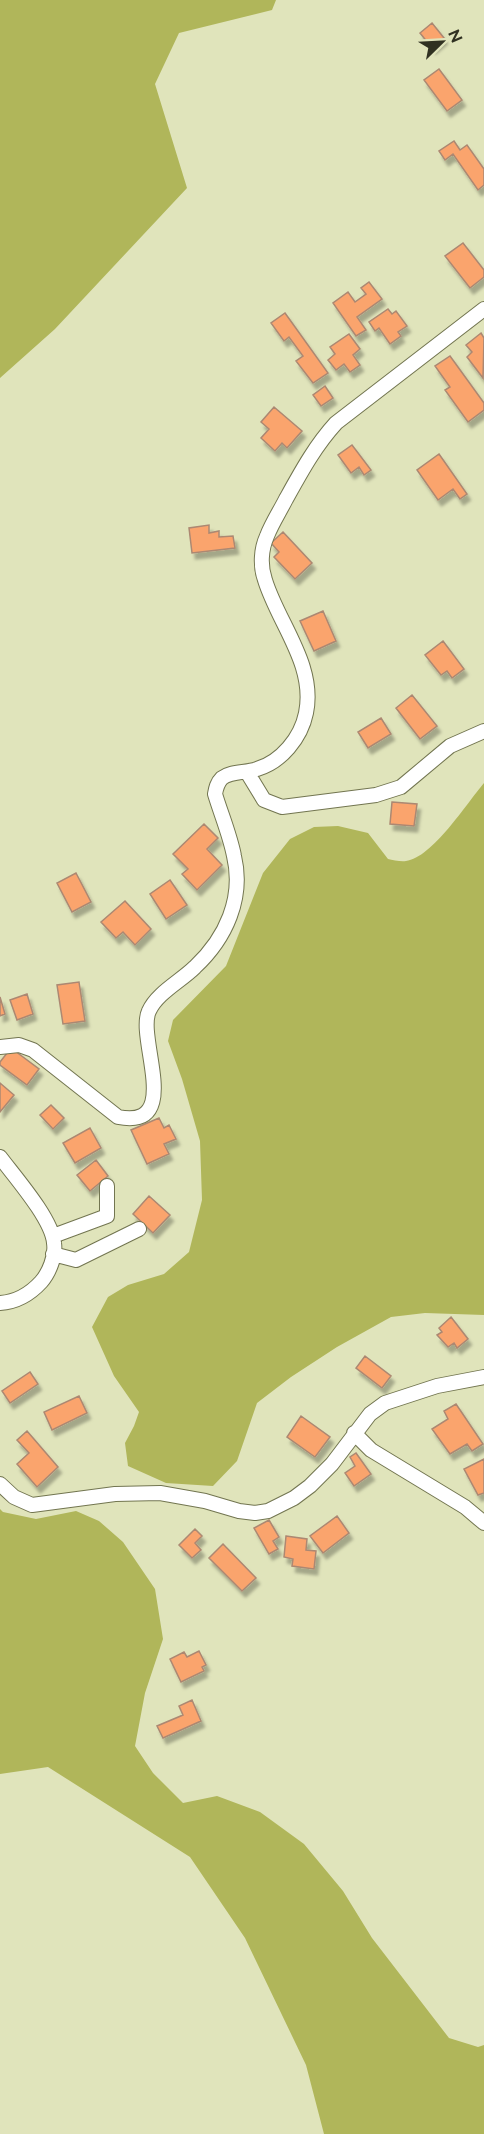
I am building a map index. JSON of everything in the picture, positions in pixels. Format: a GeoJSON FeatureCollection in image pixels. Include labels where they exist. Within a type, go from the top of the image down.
{"type":"FeatureCollection","features":[{"type":"Feature","properties":{"kind":"street"},"geometry":{"type":"LineString","coordinates":[[0,1047],[19,1045],[33,1050],[118,1116],[129,1119],[137,1118],[150,1107],[154,1089],[145,1024],[149,1009],[209,953],[220,939],[235,900],[237,875],[234,855],[215,794],[217,784],[227,775],[247,772],[272,763],[283,755],[297,736],[306,716],[308,699],[304,674],[296,650],[265,581],[261,566],[267,536],[308,460],[320,441],[336,423],[484,309]]}},
{"type":"Feature","properties":{"kind":"street"},"geometry":{"type":"LineString","coordinates":[[247,772],[264,800],[282,807],[376,795],[401,787],[450,746],[484,731]]}},
{"type":"Feature","properties":{"kind":"street"},"geometry":{"type":"LineString","coordinates":[[0,1157],[46,1221],[55,1245],[50,1268],[43,1280],[21,1298],[0,1303]]}},
{"type":"Feature","properties":{"kind":"street"},"geometry":{"type":"LineString","coordinates":[[53,1236],[107,1216],[107,1186]]}},
{"type":"Feature","properties":{"kind":"street"},"geometry":{"type":"LineString","coordinates":[[53,1254],[76,1260],[139,1229]]}},
{"type":"Feature","properties":{"kind":"street"},"geometry":{"type":"LineString","coordinates":[[0,1484],[14,1497],[32,1504],[115,1494],[160,1493],[255,1513],[280,1506],[310,1486],[332,1464],[370,1414],[385,1403],[437,1386],[484,1377]]}},
{"type":"Feature","properties":{"kind":"street"},"geometry":{"type":"LineString","coordinates":[[354,1433],[371,1450],[465,1507],[484,1523]]}},
{"type":"Feature","properties":{"kind":"green space"},"geometry":{"type":"Polygon","coordinates":[[[0,0],[276,0],[272,10],[179,33],[155,84],[187,188],[55,329],[0,378],[0,0]]]}},
{"type":"Feature","properties":{"kind":"green space"},"geometry":{"type":"Polygon","coordinates":[[[484,783],[484,1315],[425,1313],[391,1317],[337,1347],[291,1377],[257,1403],[237,1461],[213,1486],[166,1483],[128,1466],[125,1443],[139,1412],[114,1376],[92,1327],[108,1297],[128,1285],[164,1274],[189,1252],[202,1200],[200,1141],[168,1041],[173,1020],[226,966],[263,873],[290,839],[314,827],[338,826],[368,833],[388,859],[406,861],[416,858],[438,840],[484,783]]]}},
{"type":"Feature","properties":{"kind":"green space"},"geometry":{"type":"Polygon","coordinates":[[[0,1509],[3,1512],[36,1519],[76,1511],[99,1521],[123,1542],[155,1589],[163,1639],[145,1693],[135,1746],[153,1773],[183,1803],[217,1796],[260,1812],[304,1844],[343,1891],[372,1938],[449,2038],[478,2047],[484,2045],[484,2134],[324,2134],[306,2065],[245,1938],[190,1857],[48,1767],[0,1774],[0,1509]]]}},
{"type":"Feature","properties":{"kind":"building"},"geometry":{"type":"Polygon","coordinates":[[[432,23],[444,38],[432,48],[420,33],[432,23]]]}},
{"type":"Feature","properties":{"kind":"building"},"geometry":{"type":"Polygon","coordinates":[[[439,69],[462,100],[447,111],[424,80],[439,69]]]}},
{"type":"Feature","properties":{"kind":"building"},"geometry":{"type":"Polygon","coordinates":[[[454,141],[460,150],[467,145],[484,169],[484,185],[478,190],[453,154],[445,160],[439,151],[454,141]]]}},
{"type":"Feature","properties":{"kind":"building"},"geometry":{"type":"Polygon","coordinates":[[[463,243],[484,270],[484,277],[470,288],[445,256],[463,243]]]}},
{"type":"Feature","properties":{"kind":"building"},"geometry":{"type":"Polygon","coordinates":[[[369,282],[382,299],[357,317],[366,330],[356,336],[333,303],[348,292],[355,302],[366,294],[361,288],[369,282]]]}},
{"type":"Feature","properties":{"kind":"building"},"geometry":{"type":"Polygon","coordinates":[[[388,309],[392,314],[396,311],[407,326],[398,332],[401,336],[390,344],[379,328],[375,331],[369,322],[388,309]]]}},
{"type":"Feature","properties":{"kind":"building"},"geometry":{"type":"Polygon","coordinates":[[[285,313],[328,373],[313,383],[296,361],[303,356],[289,337],[284,341],[271,323],[285,313]]]}},
{"type":"Feature","properties":{"kind":"building"},"geometry":{"type":"Polygon","coordinates":[[[481,333],[484,338],[483,378],[467,357],[472,352],[466,345],[481,333]]]}},
{"type":"Feature","properties":{"kind":"building"},"geometry":{"type":"Polygon","coordinates":[[[349,334],[360,349],[353,355],[360,365],[350,372],[344,364],[336,370],[328,360],[335,354],[330,347],[349,334]]]}},
{"type":"Feature","properties":{"kind":"building"},"geometry":{"type":"Polygon","coordinates":[[[450,356],[484,403],[484,410],[468,422],[445,390],[450,387],[435,366],[450,356]]]}},
{"type":"Feature","properties":{"kind":"building"},"geometry":{"type":"Polygon","coordinates":[[[325,386],[333,398],[321,406],[313,395],[325,386]]]}},
{"type":"Feature","properties":{"kind":"building"},"geometry":{"type":"Polygon","coordinates":[[[274,407],[302,431],[287,448],[282,443],[275,451],[261,438],[269,429],[261,422],[274,407]]]}},
{"type":"Feature","properties":{"kind":"building"},"geometry":{"type":"Polygon","coordinates":[[[352,445],[371,470],[364,475],[359,467],[351,473],[338,455],[352,445]]]}},
{"type":"Feature","properties":{"kind":"building"},"geometry":{"type":"Polygon","coordinates":[[[439,454],[467,494],[460,499],[453,489],[438,500],[417,470],[439,454]]]}},
{"type":"Feature","properties":{"kind":"building"},"geometry":{"type":"Polygon","coordinates":[[[209,525],[209,533],[219,531],[219,537],[233,536],[235,548],[192,553],[189,528],[209,525]]]}},
{"type":"Feature","properties":{"kind":"building"},"geometry":{"type":"Polygon","coordinates":[[[283,532],[312,563],[295,579],[274,557],[279,552],[271,543],[283,532]]]}},
{"type":"Feature","properties":{"kind":"building"},"geometry":{"type":"Polygon","coordinates":[[[323,611],[336,641],[314,651],[300,621],[323,611]]]}},
{"type":"Feature","properties":{"kind":"building"},"geometry":{"type":"Polygon","coordinates":[[[443,641],[464,669],[452,678],[447,671],[441,675],[425,655],[443,641]]]}},
{"type":"Feature","properties":{"kind":"building"},"geometry":{"type":"Polygon","coordinates":[[[412,695],[437,726],[420,739],[396,708],[412,695]]]}},
{"type":"Feature","properties":{"kind":"building"},"geometry":{"type":"Polygon","coordinates":[[[381,718],[391,734],[368,748],[358,732],[381,718]]]}},
{"type":"Feature","properties":{"kind":"building"},"geometry":{"type":"Polygon","coordinates":[[[392,802],[417,804],[414,826],[390,824],[392,802]]]}},
{"type":"Feature","properties":{"kind":"building"},"geometry":{"type":"Polygon","coordinates":[[[204,824],[218,838],[207,849],[222,865],[197,890],[182,874],[188,869],[173,854],[204,824]]]}},
{"type":"Feature","properties":{"kind":"building"},"geometry":{"type":"Polygon","coordinates":[[[76,873],[91,902],[72,912],[57,883],[76,873]]]}},
{"type":"Feature","properties":{"kind":"building"},"geometry":{"type":"Polygon","coordinates":[[[170,880],[187,905],[166,919],[150,894],[170,880]]]}},
{"type":"Feature","properties":{"kind":"building"},"geometry":{"type":"Polygon","coordinates":[[[125,901],[151,929],[135,945],[123,932],[116,938],[101,922],[125,901]]]}},
{"type":"Feature","properties":{"kind":"building"},"geometry":{"type":"Polygon","coordinates":[[[79,982],[85,1021],[63,1024],[57,985],[79,982]]]}},
{"type":"Feature","properties":{"kind":"building"},"geometry":{"type":"Polygon","coordinates":[[[27,994],[33,1014],[17,1020],[10,1000],[27,994]]]}},
{"type":"Feature","properties":{"kind":"building"},"geometry":{"type":"Polygon","coordinates":[[[0,997],[5,1014],[0,1016],[0,997]]]}},
{"type":"Feature","properties":{"kind":"building"},"geometry":{"type":"Polygon","coordinates":[[[11,1048],[39,1069],[27,1085],[0,1065],[11,1048]]]}},
{"type":"Feature","properties":{"kind":"building"},"geometry":{"type":"Polygon","coordinates":[[[0,1083],[14,1095],[0,1112],[0,1083]]]}},
{"type":"Feature","properties":{"kind":"building"},"geometry":{"type":"Polygon","coordinates":[[[51,1105],[64,1118],[53,1129],[40,1115],[51,1105]]]}},
{"type":"Feature","properties":{"kind":"building"},"geometry":{"type":"Polygon","coordinates":[[[159,1118],[164,1128],[169,1125],[176,1139],[164,1144],[169,1154],[147,1164],[131,1130],[159,1118]]]}},
{"type":"Feature","properties":{"kind":"building"},"geometry":{"type":"Polygon","coordinates":[[[90,1128],[101,1148],[75,1163],[63,1143],[90,1128]]]}},
{"type":"Feature","properties":{"kind":"building"},"geometry":{"type":"Polygon","coordinates":[[[96,1160],[108,1176],[90,1191],[77,1175],[96,1160]]]}},
{"type":"Feature","properties":{"kind":"building"},"geometry":{"type":"Polygon","coordinates":[[[149,1196],[170,1215],[153,1233],[133,1214],[149,1196]]]}},
{"type":"Feature","properties":{"kind":"building"},"geometry":{"type":"Polygon","coordinates":[[[451,1317],[468,1339],[457,1348],[454,1343],[448,1347],[437,1335],[442,1332],[439,1328],[451,1317]]]}},
{"type":"Feature","properties":{"kind":"building"},"geometry":{"type":"Polygon","coordinates":[[[365,1356],[391,1376],[382,1388],[356,1368],[365,1356]]]}},
{"type":"Feature","properties":{"kind":"building"},"geometry":{"type":"Polygon","coordinates":[[[30,1372],[38,1384],[10,1403],[2,1391],[30,1372]]]}},
{"type":"Feature","properties":{"kind":"building"},"geometry":{"type":"Polygon","coordinates":[[[79,1396],[87,1413],[52,1430],[44,1412],[79,1396]]]}},
{"type":"Feature","properties":{"kind":"building"},"geometry":{"type":"Polygon","coordinates":[[[456,1404],[483,1444],[472,1451],[467,1444],[450,1454],[432,1429],[448,1419],[444,1411],[456,1404]]]}},
{"type":"Feature","properties":{"kind":"building"},"geometry":{"type":"Polygon","coordinates":[[[301,1416],[330,1437],[315,1457],[287,1437],[301,1416]]]}},
{"type":"Feature","properties":{"kind":"building"},"geometry":{"type":"Polygon","coordinates":[[[27,1431],[58,1467],[37,1487],[17,1464],[29,1453],[17,1440],[27,1431]]]}},
{"type":"Feature","properties":{"kind":"building"},"geometry":{"type":"Polygon","coordinates":[[[356,1453],[371,1474],[354,1486],[345,1473],[355,1466],[350,1457],[356,1453]]]}},
{"type":"Feature","properties":{"kind":"building"},"geometry":{"type":"Polygon","coordinates":[[[484,1459],[484,1493],[478,1495],[464,1469],[484,1459]]]}},
{"type":"Feature","properties":{"kind":"building"},"geometry":{"type":"Polygon","coordinates":[[[337,1516],[349,1533],[323,1553],[310,1536],[337,1516]]]}},
{"type":"Feature","properties":{"kind":"building"},"geometry":{"type":"Polygon","coordinates":[[[269,1520],[279,1537],[273,1541],[278,1549],[269,1554],[254,1528],[269,1520]]]}},
{"type":"Feature","properties":{"kind":"building"},"geometry":{"type":"Polygon","coordinates":[[[195,1529],[202,1536],[195,1543],[201,1550],[192,1558],[179,1545],[195,1529]]]}},
{"type":"Feature","properties":{"kind":"building"},"geometry":{"type":"Polygon","coordinates":[[[286,1536],[307,1539],[306,1550],[316,1551],[314,1569],[292,1566],[293,1559],[284,1557],[286,1536]]]}},
{"type":"Feature","properties":{"kind":"building"},"geometry":{"type":"Polygon","coordinates":[[[223,1544],[256,1578],[242,1591],[209,1558],[223,1544]]]}},
{"type":"Feature","properties":{"kind":"building"},"geometry":{"type":"Polygon","coordinates":[[[199,1651],[206,1665],[202,1667],[204,1671],[181,1682],[170,1659],[184,1652],[187,1657],[199,1651]]]}},
{"type":"Feature","properties":{"kind":"building"},"geometry":{"type":"Polygon","coordinates":[[[192,1700],[201,1721],[163,1738],[157,1726],[183,1715],[179,1706],[192,1700]]]}}]}
